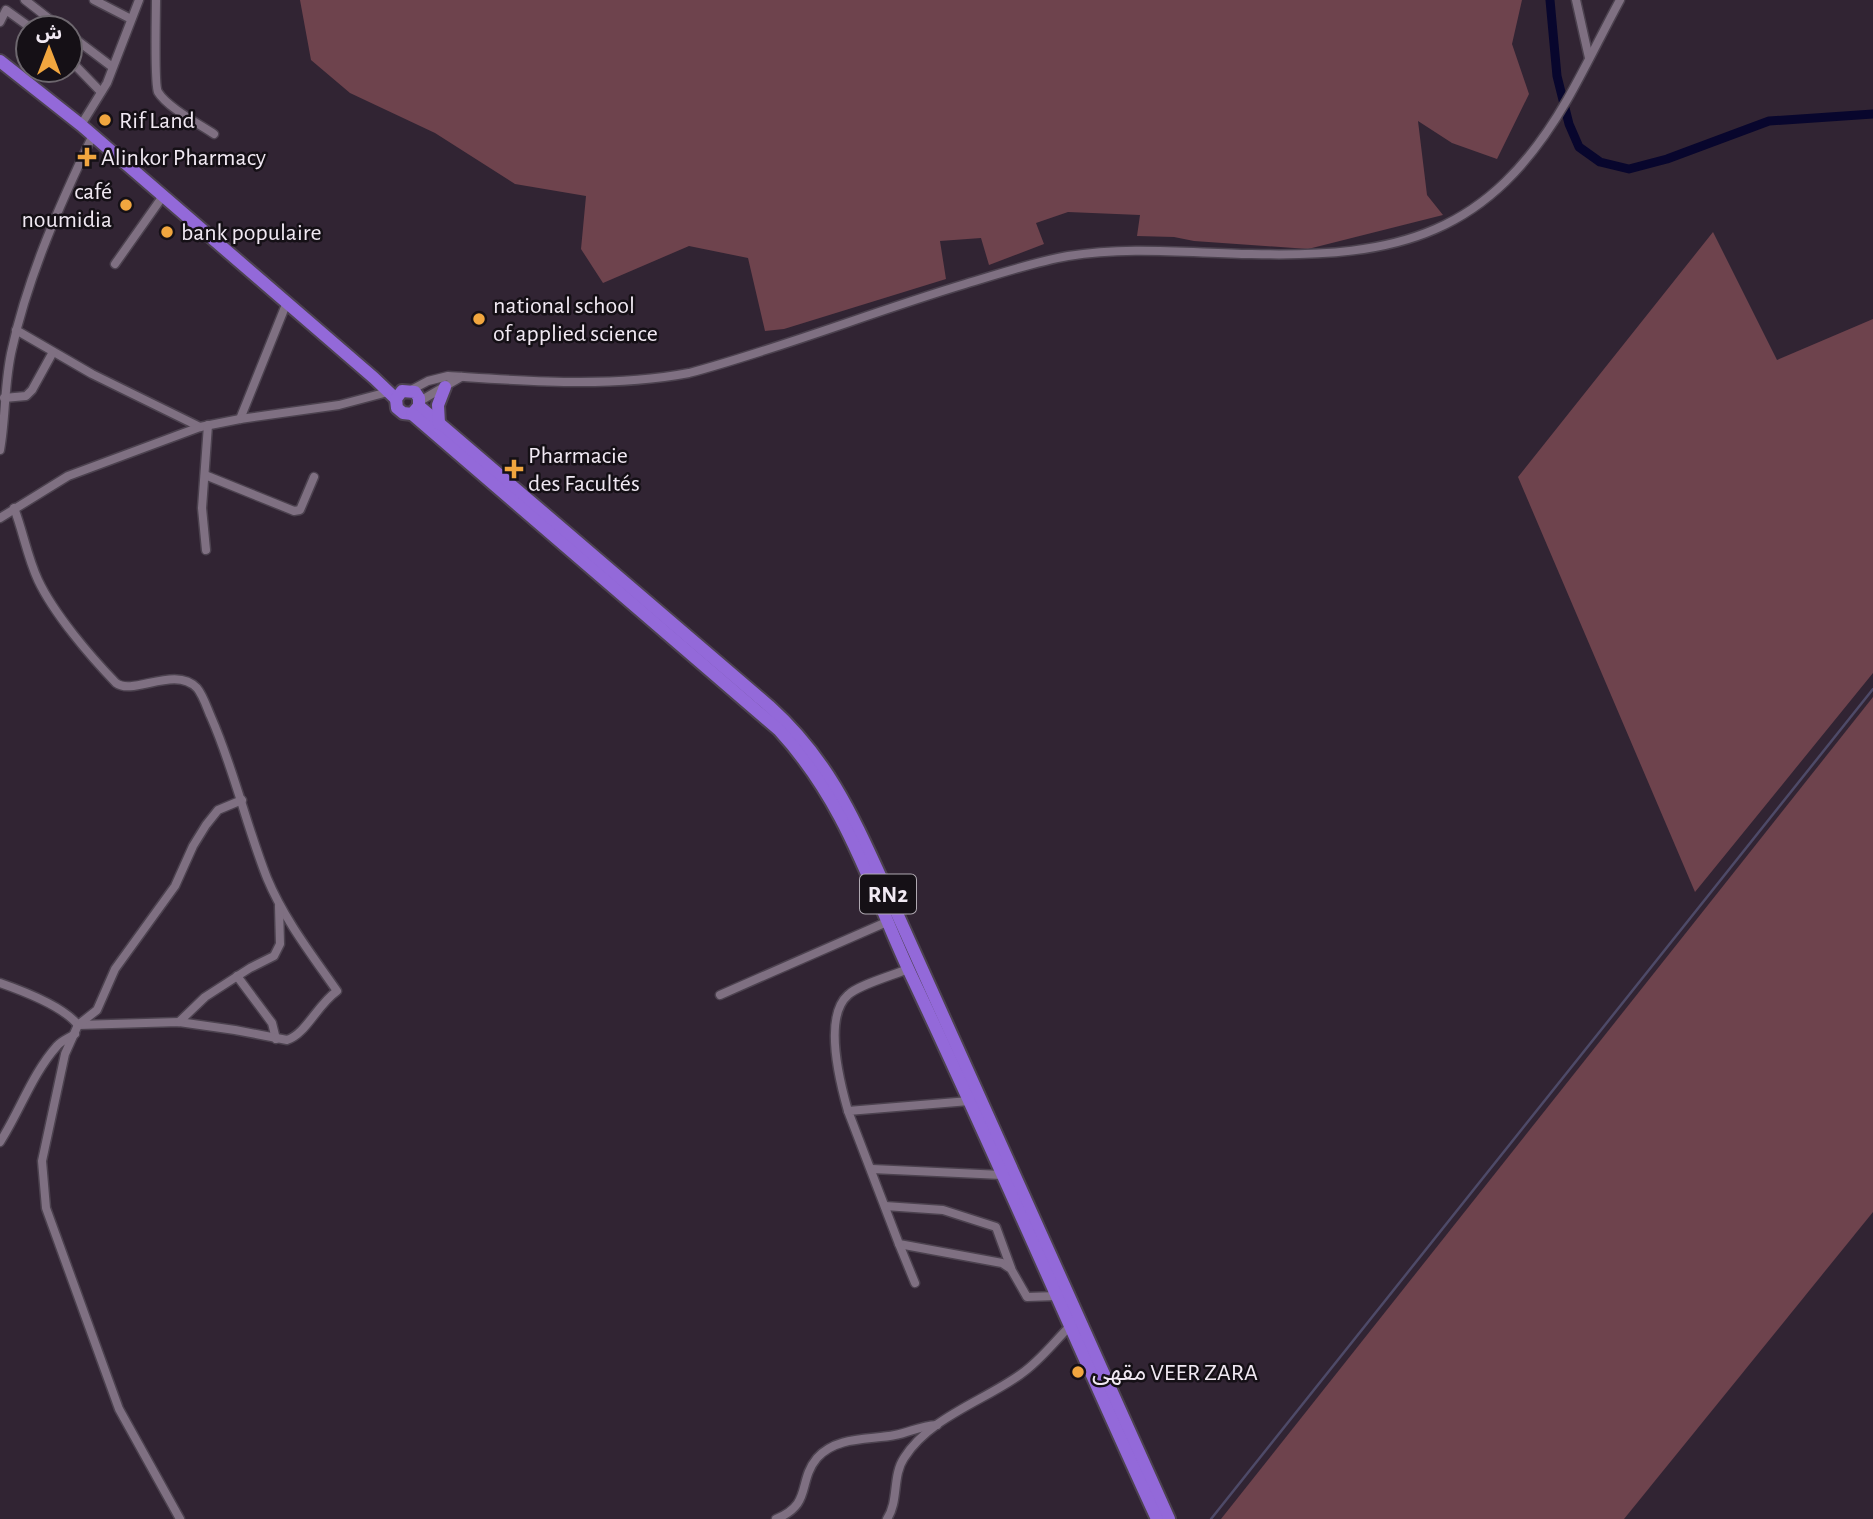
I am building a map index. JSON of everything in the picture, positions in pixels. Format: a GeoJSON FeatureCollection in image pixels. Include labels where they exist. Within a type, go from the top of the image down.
{"type":"FeatureCollection","features":[{"type":"Feature","properties":{"kind":"highway","name":"RN2"},"geometry":{"type":"LineString","coordinates":[[0,61],[81,125],[374,378],[399,393],[417,394],[417,407],[779,730],[811,768],[825,788],[889,921],[908,969],[1157,1519]]}},
{"type":"Feature","properties":{"kind":"highway"},"geometry":{"type":"LineString","coordinates":[[439,424],[438,405],[445,387]]}},
{"type":"Feature","properties":{"kind":"highway","name":"RN2"},"geometry":{"type":"LineString","coordinates":[[399,393],[399,411],[417,407]]}},
{"type":"Feature","properties":{"kind":"highway","name":"RN2"},"geometry":{"type":"LineString","coordinates":[[417,407],[769,706],[821,763],[851,813],[877,869],[1169,1519]]}},
{"type":"Feature","properties":{"kind":"street"},"geometry":{"type":"LineString","coordinates":[[0,22],[8,0]]}},
{"type":"Feature","properties":{"kind":"street"},"geometry":{"type":"LineString","coordinates":[[25,0],[43,14]]}},
{"type":"Feature","properties":{"kind":"street"},"geometry":{"type":"LineString","coordinates":[[94,0],[131,19]]}},
{"type":"Feature","properties":{"kind":"street"},"geometry":{"type":"LineString","coordinates":[[81,125],[102,92],[138,0]]}},
{"type":"Feature","properties":{"kind":"street"},"geometry":{"type":"LineString","coordinates":[[156,0],[155,81],[158,91],[214,134]]}},
{"type":"Feature","properties":{"kind":"street"},"geometry":{"type":"LineString","coordinates":[[1576,0],[1589,58]]}},
{"type":"Feature","properties":{"kind":"street"},"geometry":{"type":"LineString","coordinates":[[0,518],[68,476],[204,426],[399,393],[438,378],[580,383],[634,381],[689,373],[1028,265],[1096,251],[1145,250],[1296,256],[1368,249],[1411,240],[1442,228],[1471,210],[1496,191],[1530,155],[1567,100],[1620,0]]}},
{"type":"Feature","properties":{"kind":"street"},"geometry":{"type":"LineString","coordinates":[[6,10],[14,16]]}},
{"type":"Feature","properties":{"kind":"street"},"geometry":{"type":"LineString","coordinates":[[84,46],[111,66]]}},
{"type":"Feature","properties":{"kind":"street"},"geometry":{"type":"LineString","coordinates":[[84,74],[102,92]]}},
{"type":"Feature","properties":{"kind":"street"},"geometry":{"type":"LineString","coordinates":[[0,450],[4,398],[16,330],[37,267],[92,137]]}},
{"type":"Feature","properties":{"kind":"street"},"geometry":{"type":"LineString","coordinates":[[115,264],[163,196]]}},
{"type":"Feature","properties":{"kind":"street"},"geometry":{"type":"LineString","coordinates":[[240,419],[287,302]]}},
{"type":"Feature","properties":{"kind":"street"},"geometry":{"type":"LineString","coordinates":[[16,330],[53,352],[204,426]]}},
{"type":"Feature","properties":{"kind":"street"},"geometry":{"type":"LineString","coordinates":[[4,398],[26,396],[53,352]]}},
{"type":"Feature","properties":{"kind":"street"},"geometry":{"type":"LineString","coordinates":[[417,407],[461,377]]}},
{"type":"Feature","properties":{"kind":"street"},"geometry":{"type":"LineString","coordinates":[[204,426],[205,475],[202,508],[206,550]]}},
{"type":"Feature","properties":{"kind":"street"},"geometry":{"type":"LineString","coordinates":[[205,475],[294,511],[300,510],[304,505],[314,477]]}},
{"type":"Feature","properties":{"kind":"street"},"geometry":{"type":"LineString","coordinates":[[14,508],[24,532],[32,565],[52,605],[120,687],[174,679],[186,681],[199,690],[220,739],[278,903],[337,991],[326,999],[295,1038],[276,1039],[235,1030],[179,1023],[77,1030]]}},
{"type":"Feature","properties":{"kind":"street"},"geometry":{"type":"LineString","coordinates":[[0,1142],[16,1118],[35,1077],[58,1044],[97,1010],[115,969],[175,886],[206,825],[218,810],[242,800]]}},
{"type":"Feature","properties":{"kind":"street"},"geometry":{"type":"LineString","coordinates":[[179,1023],[205,997],[237,975],[274,956],[278,951],[281,930],[278,903]]}},
{"type":"Feature","properties":{"kind":"street"},"geometry":{"type":"LineString","coordinates":[[720,995],[889,921]]}},
{"type":"Feature","properties":{"kind":"street"},"geometry":{"type":"LineString","coordinates":[[908,969],[852,992],[842,1002],[835,1030],[835,1044],[840,1084],[848,1111],[915,1283]]}},
{"type":"Feature","properties":{"kind":"street"},"geometry":{"type":"LineString","coordinates":[[237,975],[272,1023],[276,1039]]}},
{"type":"Feature","properties":{"kind":"street"},"geometry":{"type":"LineString","coordinates":[[0,983],[72,1017],[77,1030],[65,1054],[42,1161],[46,1208],[118,1409],[180,1519]]}},
{"type":"Feature","properties":{"kind":"street"},"geometry":{"type":"LineString","coordinates":[[848,1111],[969,1101]]}},
{"type":"Feature","properties":{"kind":"street"},"geometry":{"type":"LineString","coordinates":[[872,1170],[1002,1175]]}},
{"type":"Feature","properties":{"kind":"street"},"geometry":{"type":"LineString","coordinates":[[885,1206],[943,1210],[996,1227],[1011,1269],[1027,1297],[1058,1296]]}},
{"type":"Feature","properties":{"kind":"street"},"geometry":{"type":"LineString","coordinates":[[899,1244],[1002,1263],[1011,1269]]}},
{"type":"Feature","properties":{"kind":"street"},"geometry":{"type":"LineString","coordinates":[[887,1519],[900,1465],[910,1450],[937,1425],[1023,1373],[1071,1325]]}},
{"type":"Feature","properties":{"kind":"street"},"geometry":{"type":"LineString","coordinates":[[776,1519],[794,1510],[815,1462],[824,1452],[856,1439],[897,1435],[914,1428],[937,1425]]}},
{"type":"Feature","properties":{"kind":"shaded area"},"geometry":{"type":"Polygon","coordinates":[[[300,0],[1522,0],[1512,44],[1529,94],[1497,159],[1452,143],[1418,121],[1427,195],[1443,215],[1308,249],[1137,236],[1140,215],[1068,212],[1036,223],[1044,244],[989,265],[981,238],[940,241],[946,279],[784,329],[765,331],[748,258],[689,246],[603,283],[581,249],[586,196],[515,184],[435,133],[350,93],[311,60],[300,0]]]}},
{"type":"Feature","properties":{"kind":"shaded area"},"geometry":{"type":"Polygon","coordinates":[[[1713,232],[1777,360],[1873,319],[1873,673],[1695,892],[1518,477],[1713,232]]]}},
{"type":"Feature","properties":{"kind":"shaded area"},"geometry":{"type":"Polygon","coordinates":[[[1873,697],[1873,1212],[1624,1519],[1221,1519],[1873,697]]]}},
{"type":"Feature","properties":{"kind":"waterway"},"geometry":{"type":"LineString","coordinates":[[1550,0],[1557,76],[1569,124],[1579,147],[1600,162],[1629,169],[1667,159],[1769,121],[1873,114]]}},
{"type":"Feature","properties":{"kind":"waterway"},"geometry":{"type":"LineString","coordinates":[[1211,1519],[1873,689]]}},
{"type":"Feature","properties":{"kind":"place","name":"Rif Land"},"geometry":{"type":"Point","coordinates":[105,120]}},
{"type":"Feature","properties":{"kind":"place","name":"Alinkor Pharmacy"},"geometry":{"type":"Point","coordinates":[87,157]}},
{"type":"Feature","properties":{"kind":"place","name":"café noumidia"},"geometry":{"type":"Point","coordinates":[126,205]}},
{"type":"Feature","properties":{"kind":"place","name":"bank populaire"},"geometry":{"type":"Point","coordinates":[167,232]}},
{"type":"Feature","properties":{"kind":"place","name":"national school of applied science"},"geometry":{"type":"Point","coordinates":[479,319]}},
{"type":"Feature","properties":{"kind":"place","name":"Pharmacie des Facultés"},"geometry":{"type":"Point","coordinates":[514,469]}},
{"type":"Feature","properties":{"kind":"place","name":"مقهى VEER ZARA"},"geometry":{"type":"Point","coordinates":[1078,1372]}}]}
